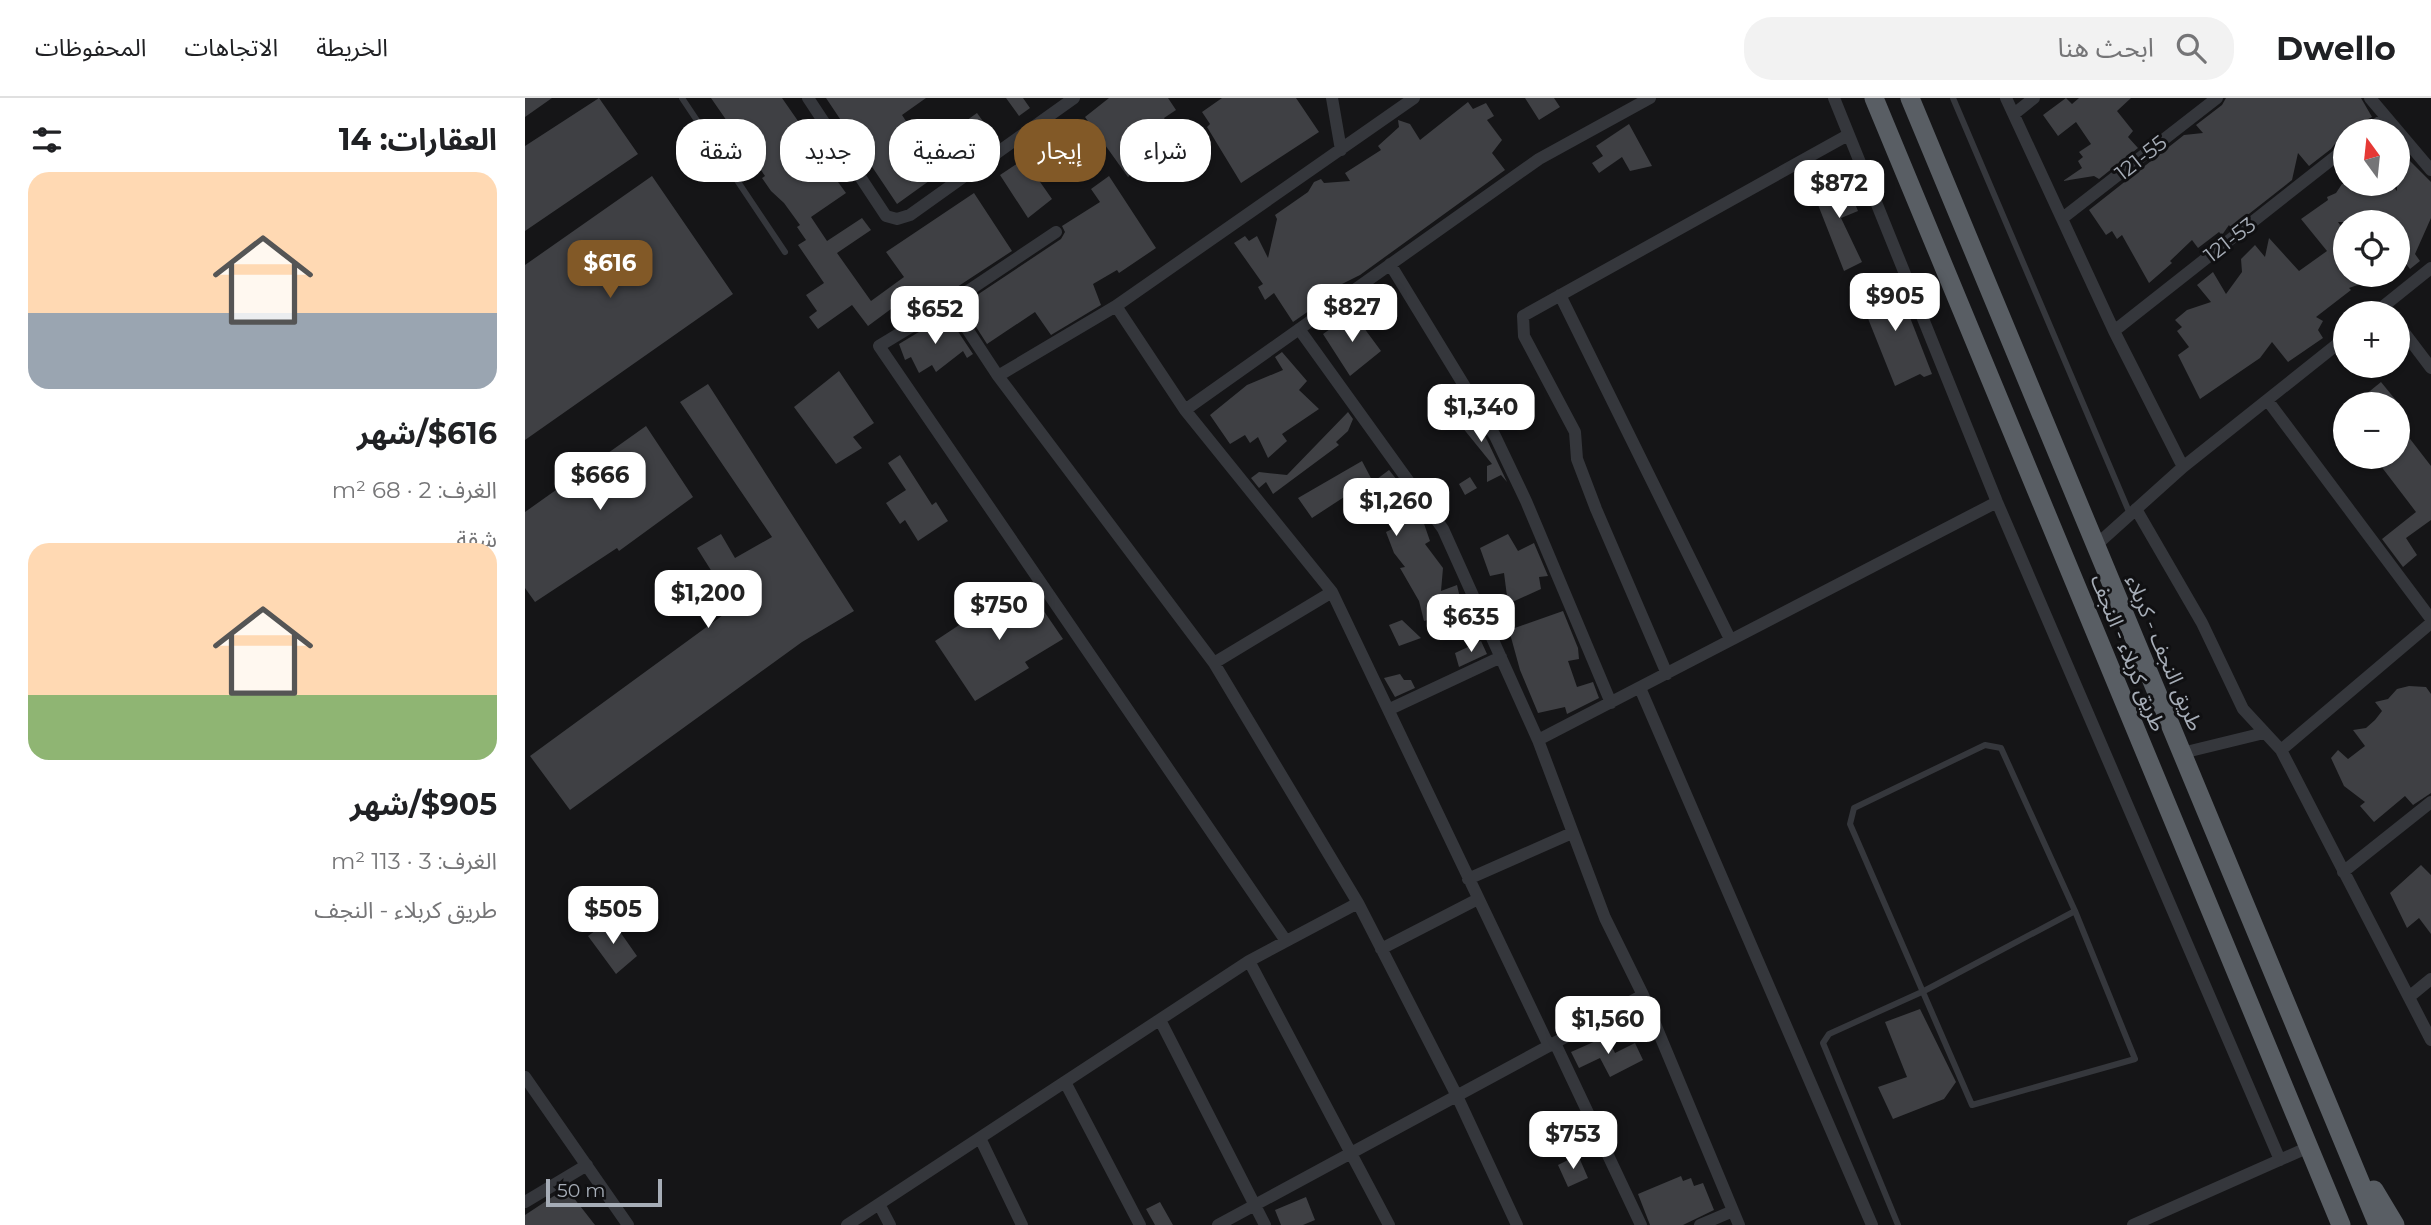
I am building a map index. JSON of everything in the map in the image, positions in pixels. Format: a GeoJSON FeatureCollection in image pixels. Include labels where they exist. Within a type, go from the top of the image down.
{"type":"FeatureCollection","features":[{"type":"Feature","properties":{"kind":"highway","name":"طريق کربلاء - النجف"},"geometry":{"type":"LineString","coordinates":[[1874,98],[2341,1225]]}},
{"type":"Feature","properties":{"kind":"highway","name":"طريق النجف - کربلاء"},"geometry":{"type":"LineString","coordinates":[[1910,98],[2094,547],[2378,1225]]}},
{"type":"Feature","properties":{"kind":"highway"},"geometry":{"type":"LineString","coordinates":[[2340,1130],[2395,1225]]}},
{"type":"Feature","properties":{"kind":"highway"},"geometry":{"type":"LineString","coordinates":[[2309,1147],[2331,1225]]}},
{"type":"Feature","properties":{"kind":"street"},"geometry":{"type":"LineString","coordinates":[[808,98],[886,216],[897,219],[910,215],[1074,98]]}},
{"type":"Feature","properties":{"kind":"street"},"geometry":{"type":"LineString","coordinates":[[1332,98],[1341,150]]}},
{"type":"Feature","properties":{"kind":"street"},"geometry":{"type":"LineString","coordinates":[[998,376],[1116,306],[1414,98]]}},
{"type":"Feature","properties":{"kind":"street"},"geometry":{"type":"LineString","coordinates":[[1185,410],[1539,159],[1650,98]]}},
{"type":"Feature","properties":{"kind":"street"},"geometry":{"type":"LineString","coordinates":[[1834,98],[1997,502],[2280,1160]]}},
{"type":"Feature","properties":{"kind":"street"},"geometry":{"type":"LineString","coordinates":[[2006,98],[2064,217],[2115,331],[2183,467]]}},
{"type":"Feature","properties":{"kind":"street"},"geometry":{"type":"LineString","coordinates":[[2014,114],[2034,98]]}},
{"type":"Feature","properties":{"kind":"street","name":"121-55"},"geometry":{"type":"LineString","coordinates":[[2064,217],[2217,98]]}},
{"type":"Feature","properties":{"kind":"street"},"geometry":{"type":"LineString","coordinates":[[2370,98],[2431,170]]}},
{"type":"Feature","properties":{"kind":"street"},"geometry":{"type":"LineString","coordinates":[[1667,674],[1596,509],[1577,459],[1575,432],[1524,336],[1523,316],[1848,135]]}},
{"type":"Feature","properties":{"kind":"street","name":"121-53"},"geometry":{"type":"LineString","coordinates":[[2115,331],[2333,158]]}},
{"type":"Feature","properties":{"kind":"street"},"geometry":{"type":"LineString","coordinates":[[1056,232],[880,346],[1286,941]]}},
{"type":"Feature","properties":{"kind":"street"},"geometry":{"type":"LineString","coordinates":[[1390,264],[1495,436],[1526,501],[1611,703]]}},
{"type":"Feature","properties":{"kind":"street"},"geometry":{"type":"LineString","coordinates":[[2395,301],[2431,268]]}},
{"type":"Feature","properties":{"kind":"street"},"geometry":{"type":"LineString","coordinates":[[1560,295],[1730,639]]}},
{"type":"Feature","properties":{"kind":"street"},"geometry":{"type":"LineString","coordinates":[[950,303],[998,376],[1214,663],[1358,903],[1457,1096],[1517,1225]]}},
{"type":"Feature","properties":{"kind":"street"},"geometry":{"type":"LineString","coordinates":[[1116,306],[1185,410],[1332,592],[1390,709],[1468,879],[1641,1225]]}},
{"type":"Feature","properties":{"kind":"street"},"geometry":{"type":"LineString","coordinates":[[1299,329],[1443,529],[1538,740],[1605,918],[1643,995],[1739,1225]]}},
{"type":"Feature","properties":{"kind":"street"},"geometry":{"type":"LineString","coordinates":[[2410,340],[2431,368]]}},
{"type":"Feature","properties":{"kind":"street"},"geometry":{"type":"LineString","coordinates":[[2094,547],[2183,467],[2333,348]]}},
{"type":"Feature","properties":{"kind":"street"},"geometry":{"type":"LineString","coordinates":[[2268,401],[2431,621],[2281,750]]}},
{"type":"Feature","properties":{"kind":"street"},"geometry":{"type":"LineString","coordinates":[[1538,740],[1997,502]]}},
{"type":"Feature","properties":{"kind":"street"},"geometry":{"type":"LineString","coordinates":[[2133,511],[2201,623],[2243,709],[2281,750],[2431,1040]]}},
{"type":"Feature","properties":{"kind":"street"},"geometry":{"type":"LineString","coordinates":[[1214,663],[1332,592]]}},
{"type":"Feature","properties":{"kind":"street"},"geometry":{"type":"LineString","coordinates":[[1390,709],[1501,657]]}},
{"type":"Feature","properties":{"kind":"street"},"geometry":{"type":"LineString","coordinates":[[1640,688],[1872,1225]]}},
{"type":"Feature","properties":{"kind":"street"},"geometry":{"type":"LineString","coordinates":[[2182,753],[2264,733]]}},
{"type":"Feature","properties":{"kind":"street"},"geometry":{"type":"LineString","coordinates":[[2343,872],[2431,802]]}},
{"type":"Feature","properties":{"kind":"street"},"geometry":{"type":"LineString","coordinates":[[1468,879],[1573,833]]}},
{"type":"Feature","properties":{"kind":"street"},"geometry":{"type":"LineString","coordinates":[[1381,949],[1478,899]]}},
{"type":"Feature","properties":{"kind":"street"},"geometry":{"type":"LineString","coordinates":[[847,1225],[1249,961],[1358,903]]}},
{"type":"Feature","properties":{"kind":"street"},"geometry":{"type":"LineString","coordinates":[[1249,961],[1389,1225]]}},
{"type":"Feature","properties":{"kind":"street"},"geometry":{"type":"LineString","coordinates":[[2409,997],[2431,979]]}},
{"type":"Feature","properties":{"kind":"street"},"geometry":{"type":"LineString","coordinates":[[1218,1225],[1643,995]]}},
{"type":"Feature","properties":{"kind":"street"},"geometry":{"type":"LineString","coordinates":[[1160,1020],[1265,1225]]}},
{"type":"Feature","properties":{"kind":"street"},"geometry":{"type":"LineString","coordinates":[[525,1077],[628,1225]]}},
{"type":"Feature","properties":{"kind":"street"},"geometry":{"type":"LineString","coordinates":[[1065,1082],[1140,1225]]}},
{"type":"Feature","properties":{"kind":"street"},"geometry":{"type":"LineString","coordinates":[[980,1138],[1022,1225]]}},
{"type":"Feature","properties":{"kind":"street"},"geometry":{"type":"LineString","coordinates":[[2133,1225],[2309,1147]]}},
{"type":"Feature","properties":{"kind":"street"},"geometry":{"type":"LineString","coordinates":[[525,1202],[587,1166]]}},
{"type":"Feature","properties":{"kind":"street"},"geometry":{"type":"LineString","coordinates":[[879,1204],[890,1225]]}},
{"type":"Feature","properties":{"kind":"street"},"geometry":{"type":"LineString","coordinates":[[1700,1225],[1733,1211]]}},
{"type":"Feature","properties":{"kind":"lane"},"geometry":{"type":"LineString","coordinates":[[682,98],[785,252]]}},
{"type":"Feature","properties":{"kind":"lane"},"geometry":{"type":"LineString","coordinates":[[1953,98],[2133,511]]}},
{"type":"Feature","properties":{"kind":"lane"},"geometry":{"type":"LineString","coordinates":[[1985,745],[2001,748],[2075,911],[2135,1059],[1972,1105],[1924,991],[1850,824],[1854,808],[1985,745]]}},
{"type":"Feature","properties":{"kind":"lane"},"geometry":{"type":"LineString","coordinates":[[1898,1225],[1823,1043],[1829,1034],[1924,991],[2075,911]]}},
{"type":"Feature","properties":{"kind":"building"},"geometry":{"type":"Polygon","coordinates":[[[525,98],[552,98],[525,117],[525,98]]]}},
{"type":"Feature","properties":{"kind":"building"},"geometry":{"type":"Polygon","coordinates":[[[599,98],[638,154],[525,231],[525,146],[599,98]]]}},
{"type":"Feature","properties":{"kind":"building"},"geometry":{"type":"Polygon","coordinates":[[[711,98],[782,98],[797,119],[780,119],[780,182],[838,182],[846,193],[811,217],[827,241],[862,218],[871,230],[837,253],[871,301],[904,277],[886,252],[974,193],[1012,251],[925,308],[914,292],[868,326],[852,305],[818,329],[809,317],[817,311],[806,295],[824,283],[798,245],[806,240],[797,227],[800,225],[765,182],[766,119],[726,119],[711,98]]]}},
{"type":"Feature","properties":{"kind":"building"},"geometry":{"type":"Polygon","coordinates":[[[826,98],[926,98],[902,115],[905,119],[889,119],[889,182],[928,182],[897,204],[875,171],[875,119],[840,119],[826,98]]]}},
{"type":"Feature","properties":{"kind":"building"},"geometry":{"type":"Polygon","coordinates":[[[1006,98],[1023,98],[1030,108],[1019,116],[1006,98]]]}},
{"type":"Feature","properties":{"kind":"building"},"geometry":{"type":"Polygon","coordinates":[[[1109,98],[1168,98],[1176,110],[1165,119],[1120,119],[1120,166],[1106,146],[1106,119],[1085,117],[1109,98]]]}},
{"type":"Feature","properties":{"kind":"building"},"geometry":{"type":"Polygon","coordinates":[[[1222,98],[1296,98],[1319,132],[1241,183],[1211,134],[1211,119],[1207,119],[1202,112],[1222,98]]]}},
{"type":"Feature","properties":{"kind":"building"},"geometry":{"type":"Polygon","coordinates":[[[1525,98],[1554,98],[1560,107],[1539,120],[1525,98]]]}},
{"type":"Feature","properties":{"kind":"building"},"geometry":{"type":"Polygon","coordinates":[[[2066,98],[2072,104],[2079,98],[2131,98],[2117,111],[2133,131],[2128,137],[2138,148],[2099,179],[2094,176],[2063,181],[2082,168],[2078,161],[2083,157],[2079,152],[2091,144],[2076,122],[2058,136],[2043,115],[2066,98]]]}},
{"type":"Feature","properties":{"kind":"building"},"geometry":{"type":"Polygon","coordinates":[[[2226,98],[2361,98],[2372,117],[2333,119],[2331,149],[2309,166],[2298,153],[2292,180],[2231,228],[2229,225],[2222,235],[2219,232],[2198,248],[2192,240],[2170,261],[2172,263],[2149,283],[2122,235],[2117,239],[2112,231],[2106,235],[2089,210],[2184,135],[2203,133],[2196,125],[2222,105],[2226,98]]]}},
{"type":"Feature","properties":{"kind":"building"},"geometry":{"type":"Polygon","coordinates":[[[1468,102],[1473,109],[1486,103],[1494,116],[1487,120],[1502,140],[1492,153],[1505,170],[1360,275],[1336,287],[1339,290],[1293,322],[1274,293],[1265,300],[1258,287],[1263,284],[1234,243],[1245,236],[1249,241],[1257,236],[1268,258],[1277,219],[1275,215],[1308,192],[1314,182],[1321,179],[1324,183],[1350,181],[1345,173],[1381,150],[1378,146],[1399,127],[1398,120],[1410,124],[1420,140],[1468,102]]]}},
{"type":"Feature","properties":{"kind":"building"},"geometry":{"type":"Polygon","coordinates":[[[977,113],[981,119],[969,119],[977,113]]]}},
{"type":"Feature","properties":{"kind":"building"},"geometry":{"type":"Polygon","coordinates":[[[1629,124],[1652,166],[1630,171],[1622,157],[1599,173],[1592,163],[1603,156],[1596,146],[1629,124]]]}},
{"type":"Feature","properties":{"kind":"building"},"geometry":{"type":"Polygon","coordinates":[[[2410,161],[2431,182],[2431,218],[2415,254],[2420,261],[2410,269],[2410,210],[2333,210],[2333,287],[2352,287],[2316,317],[2323,321],[2318,330],[2323,338],[2288,362],[2272,342],[2260,358],[2200,399],[2178,355],[2189,347],[2177,331],[2182,327],[2175,320],[2187,310],[2211,302],[2197,285],[2213,272],[2226,294],[2242,272],[2241,259],[2255,245],[2265,257],[2269,238],[2299,271],[2327,251],[2301,219],[2328,200],[2327,197],[2333,194],[2410,196],[2410,161]]]}},
{"type":"Feature","properties":{"kind":"building"},"geometry":{"type":"Polygon","coordinates":[[[1014,166],[1014,182],[1040,182],[1052,199],[1028,218],[1000,175],[1014,166]]]}},
{"type":"Feature","properties":{"kind":"building"},"geometry":{"type":"Polygon","coordinates":[[[652,176],[733,294],[525,440],[525,265],[652,176]]]}},
{"type":"Feature","properties":{"kind":"building"},"geometry":{"type":"Polygon","coordinates":[[[1109,176],[1156,248],[1119,273],[1117,270],[1093,284],[1101,305],[1051,335],[1035,312],[987,344],[962,305],[1061,239],[1065,232],[1062,226],[1100,202],[1091,189],[1101,182],[1106,182],[1109,176]]]}},
{"type":"Feature","properties":{"kind":"building"},"geometry":{"type":"Polygon","coordinates":[[[1845,179],[1858,211],[1841,218],[1862,262],[1844,271],[1813,192],[1845,179]]]}},
{"type":"Feature","properties":{"kind":"building"},"geometry":{"type":"Polygon","coordinates":[[[1895,279],[1932,374],[1924,377],[1920,374],[1895,386],[1859,296],[1895,279]]]}},
{"type":"Feature","properties":{"kind":"building"},"geometry":{"type":"Polygon","coordinates":[[[1353,313],[1381,351],[1350,376],[1323,334],[1353,313]]]}},
{"type":"Feature","properties":{"kind":"building"},"geometry":{"type":"Polygon","coordinates":[[[947,315],[973,354],[967,358],[963,351],[936,372],[932,365],[919,373],[911,357],[905,360],[899,344],[947,315]]]}},
{"type":"Feature","properties":{"kind":"building"},"geometry":{"type":"Polygon","coordinates":[[[1282,352],[1307,381],[1299,390],[1319,409],[1282,434],[1287,441],[1268,458],[1258,437],[1250,443],[1245,435],[1230,444],[1210,415],[1247,385],[1283,370],[1275,357],[1282,352]]]}},
{"type":"Feature","properties":{"kind":"building"},"geometry":{"type":"Polygon","coordinates":[[[839,371],[874,423],[853,437],[862,448],[836,464],[794,407],[839,371]]]}},
{"type":"Feature","properties":{"kind":"building"},"geometry":{"type":"Polygon","coordinates":[[[2381,382],[2389,392],[2369,392],[2381,382]]]}},
{"type":"Feature","properties":{"kind":"building"},"geometry":{"type":"Polygon","coordinates":[[[708,384],[854,611],[802,642],[570,810],[530,756],[734,607],[697,548],[721,534],[735,558],[772,537],[680,402],[708,384]]]}},
{"type":"Feature","properties":{"kind":"building"},"geometry":{"type":"Polygon","coordinates":[[[1468,409],[1487,440],[1507,482],[1501,475],[1487,482],[1487,466],[1492,464],[1458,422],[1464,418],[1461,413],[1468,409]]]}},
{"type":"Feature","properties":{"kind":"building"},"geometry":{"type":"Polygon","coordinates":[[[1348,412],[1353,419],[1348,431],[1336,442],[1339,445],[1273,494],[1266,482],[1259,488],[1251,478],[1259,472],[1287,475],[1348,412]]]}},
{"type":"Feature","properties":{"kind":"building"},"geometry":{"type":"Polygon","coordinates":[[[646,426],[693,497],[619,551],[617,548],[535,602],[525,588],[525,512],[646,426]]]}},
{"type":"Feature","properties":{"kind":"building"},"geometry":{"type":"Polygon","coordinates":[[[2410,439],[2431,466],[2431,520],[2406,538],[2417,555],[2403,567],[2382,539],[2416,512],[2383,469],[2410,469],[2410,439]]]}},
{"type":"Feature","properties":{"kind":"building"},"geometry":{"type":"Polygon","coordinates":[[[900,455],[932,505],[936,502],[948,521],[918,541],[905,520],[900,524],[886,503],[906,490],[888,463],[900,455]]]}},
{"type":"Feature","properties":{"kind":"building"},"geometry":{"type":"Polygon","coordinates":[[[1362,461],[1373,482],[1389,470],[1397,480],[1379,489],[1408,500],[1410,506],[1415,506],[1430,541],[1425,544],[1443,568],[1441,591],[1457,585],[1461,602],[1457,615],[1462,627],[1446,621],[1443,616],[1424,621],[1419,601],[1400,568],[1405,567],[1394,553],[1386,532],[1398,526],[1386,499],[1374,509],[1361,492],[1361,486],[1312,518],[1298,498],[1362,461]]]}},
{"type":"Feature","properties":{"kind":"building"},"geometry":{"type":"Polygon","coordinates":[[[1470,477],[1477,488],[1465,495],[1459,484],[1470,477]]]}},
{"type":"Feature","properties":{"kind":"building"},"geometry":{"type":"Polygon","coordinates":[[[1508,534],[1518,551],[1534,543],[1548,576],[1539,577],[1541,589],[1508,604],[1504,573],[1490,576],[1480,548],[1508,534]]]}},
{"type":"Feature","properties":{"kind":"building"},"geometry":{"type":"Polygon","coordinates":[[[1024,582],[1063,639],[1025,662],[1029,668],[975,701],[935,641],[1024,582]]]}},
{"type":"Feature","properties":{"kind":"building"},"geometry":{"type":"Polygon","coordinates":[[[1563,611],[1578,648],[1579,659],[1568,661],[1577,687],[1593,682],[1599,698],[1567,714],[1565,707],[1538,713],[1520,670],[1509,630],[1563,611]]]}},
{"type":"Feature","properties":{"kind":"building"},"geometry":{"type":"Polygon","coordinates":[[[1402,620],[1421,638],[1399,646],[1389,625],[1402,620]]]}},
{"type":"Feature","properties":{"kind":"building"},"geometry":{"type":"Polygon","coordinates":[[[1481,641],[1487,654],[1459,667],[1455,653],[1481,641]]]}},
{"type":"Feature","properties":{"kind":"building"},"geometry":{"type":"Polygon","coordinates":[[[1400,674],[1404,680],[1411,680],[1415,688],[1395,697],[1384,678],[1400,674]]]}},
{"type":"Feature","properties":{"kind":"building"},"geometry":{"type":"Polygon","coordinates":[[[2409,686],[2426,687],[2431,694],[2431,793],[2413,805],[2405,796],[2374,822],[2360,806],[2365,802],[2344,786],[2331,758],[2338,750],[2348,759],[2365,746],[2353,730],[2366,728],[2375,720],[2382,711],[2375,702],[2388,699],[2397,689],[2409,686]]]}},
{"type":"Feature","properties":{"kind":"building"},"geometry":{"type":"Polygon","coordinates":[[[2421,865],[2431,875],[2431,934],[2419,918],[2407,928],[2390,893],[2421,865]]]}},
{"type":"Feature","properties":{"kind":"building"},"geometry":{"type":"Polygon","coordinates":[[[611,919],[637,956],[616,974],[588,936],[611,919]]]}},
{"type":"Feature","properties":{"kind":"building"},"geometry":{"type":"Polygon","coordinates":[[[1920,1009],[1956,1082],[1944,1099],[1893,1119],[1878,1087],[1907,1077],[1885,1022],[1920,1009]]]}},
{"type":"Feature","properties":{"kind":"building"},"geometry":{"type":"Polygon","coordinates":[[[1607,1036],[1615,1053],[1635,1043],[1643,1060],[1610,1077],[1600,1058],[1579,1068],[1571,1052],[1607,1036]]]}},
{"type":"Feature","properties":{"kind":"building"},"geometry":{"type":"Polygon","coordinates":[[[1578,1155],[1588,1178],[1568,1187],[1558,1165],[1578,1155]]]}},
{"type":"Feature","properties":{"kind":"building"},"geometry":{"type":"Polygon","coordinates":[[[1681,1176],[1683,1181],[1691,1178],[1694,1186],[1703,1183],[1714,1210],[1683,1225],[1650,1225],[1638,1194],[1681,1176]]]}},
{"type":"Feature","properties":{"kind":"building"},"geometry":{"type":"Polygon","coordinates":[[[566,1188],[595,1225],[525,1225],[525,1215],[566,1188]]]}},
{"type":"Feature","properties":{"kind":"building"},"geometry":{"type":"Polygon","coordinates":[[[1306,1197],[1315,1220],[1303,1225],[1281,1225],[1275,1210],[1306,1197]]]}},
{"type":"Feature","properties":{"kind":"building"},"geometry":{"type":"Polygon","coordinates":[[[1160,1202],[1173,1225],[1155,1225],[1146,1209],[1160,1202]]]}}]}
